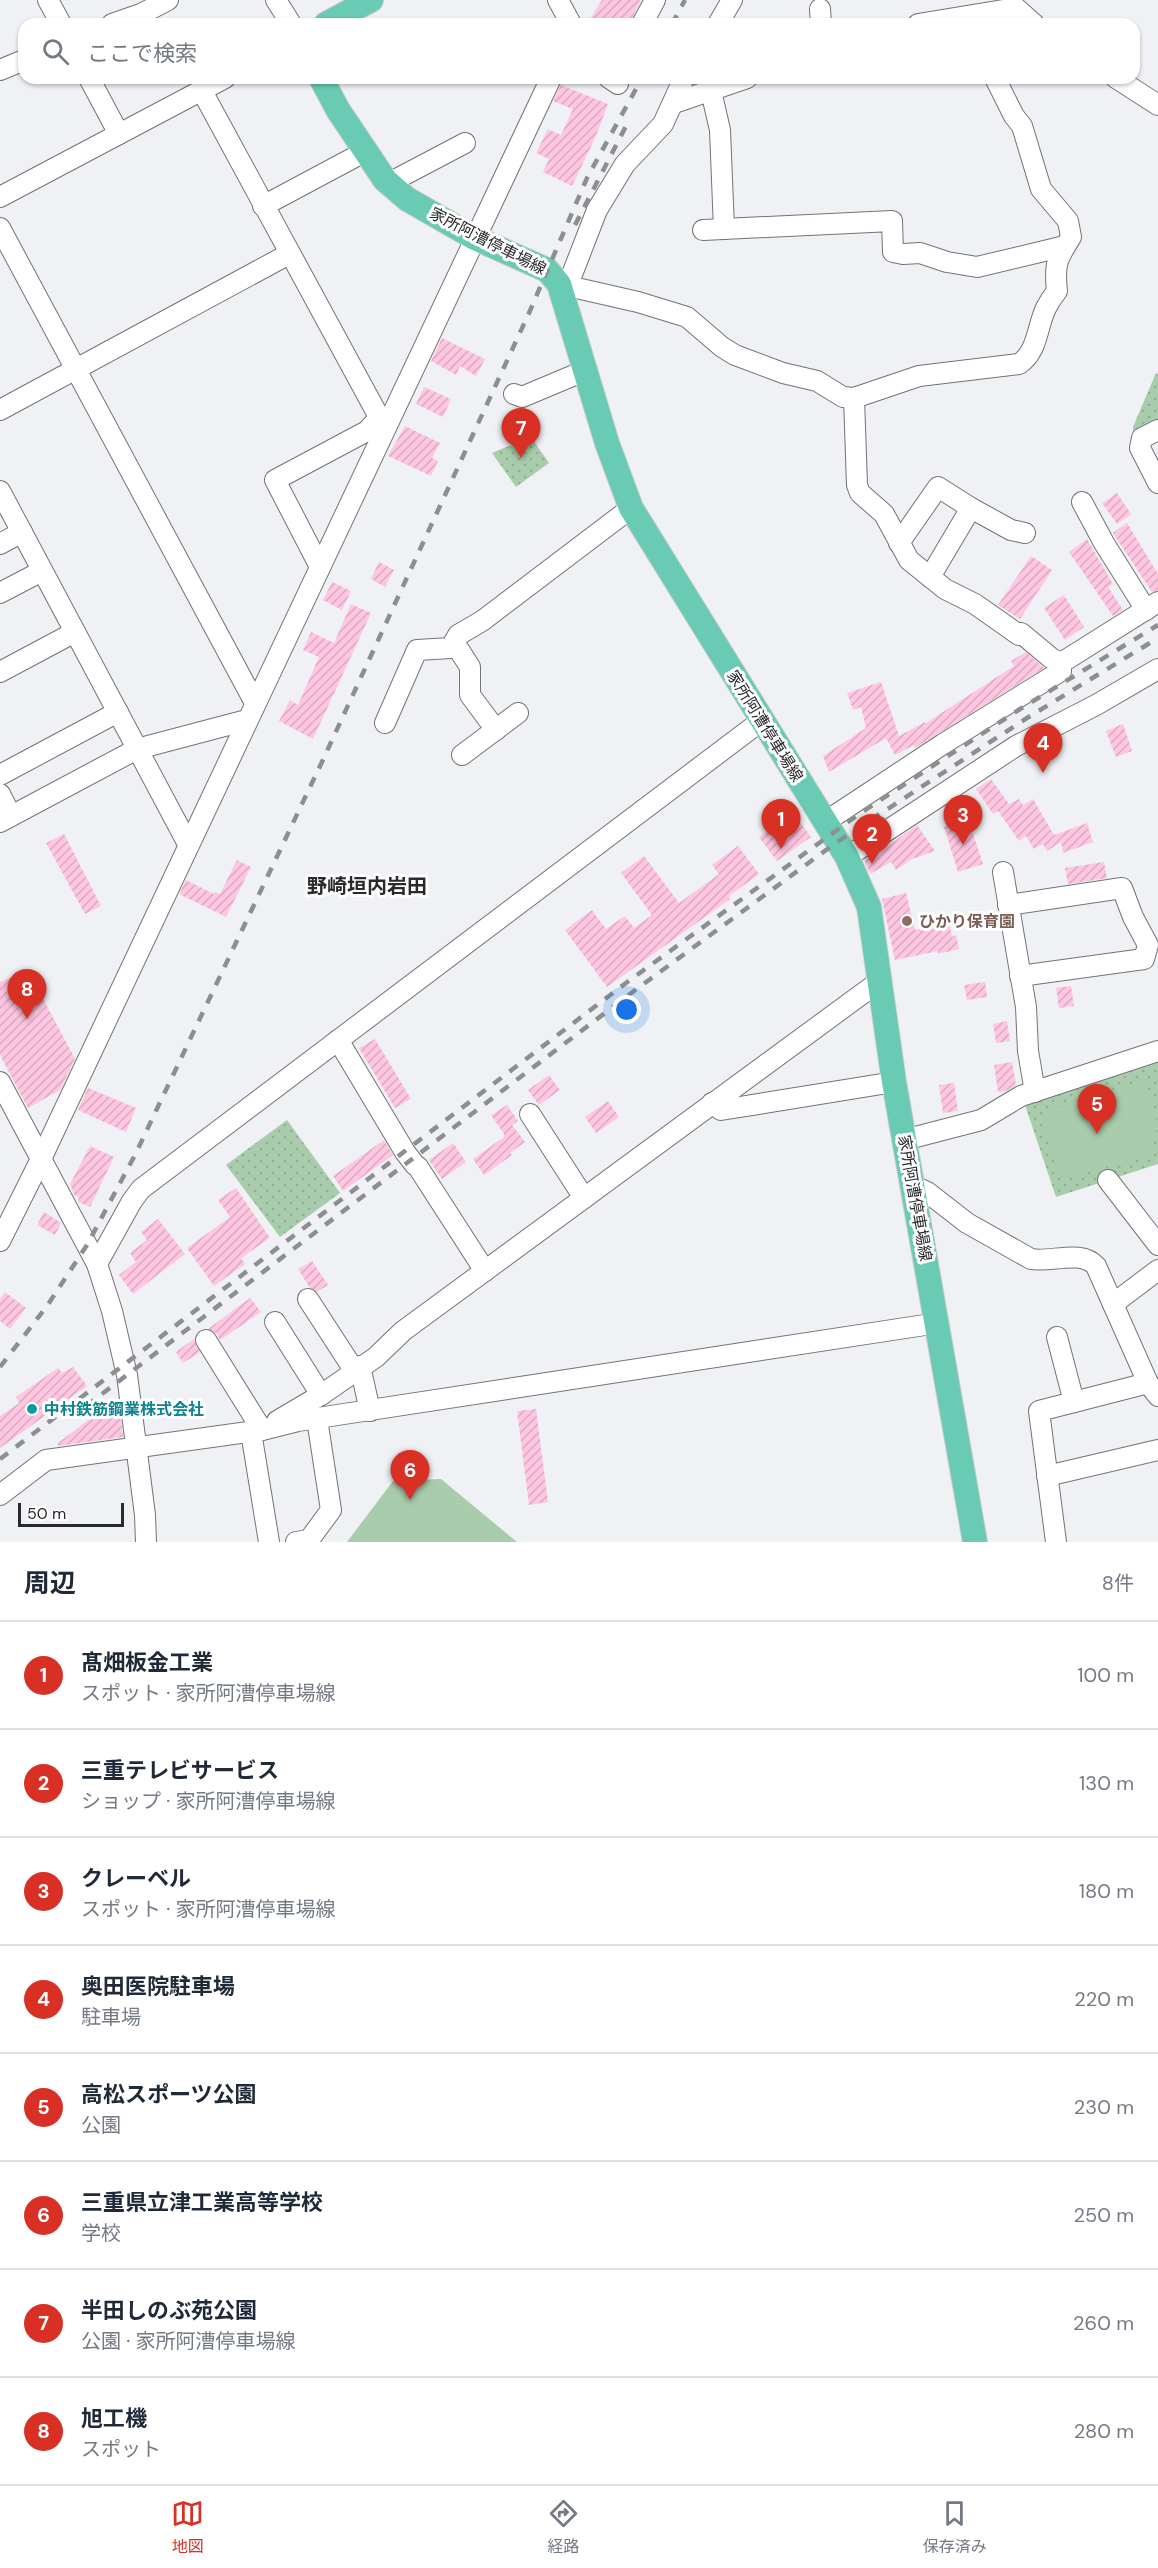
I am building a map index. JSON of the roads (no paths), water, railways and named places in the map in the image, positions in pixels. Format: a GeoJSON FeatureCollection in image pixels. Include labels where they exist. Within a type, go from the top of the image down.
{"type":"FeatureCollection","features":[{"type":"Feature","properties":{"kind":"main road"},"geometry":{"type":"LineString","coordinates":[[338,18],[372,0]]}},
{"type":"Feature","properties":{"kind":"main road","name":"家所阿漕停車場線"},"geometry":{"type":"LineString","coordinates":[[324,84],[338,110],[389,183],[407,199],[475,238],[547,270],[559,284],[607,443],[631,508],[847,857],[869,907],[894,1082],[975,1542]]}},
{"type":"Feature","properties":{"kind":"street"},"geometry":{"type":"LineString","coordinates":[[48,0],[58,18]]}},
{"type":"Feature","properties":{"kind":"street"},"geometry":{"type":"LineString","coordinates":[[126,18],[168,0]]}},
{"type":"Feature","properties":{"kind":"street"},"geometry":{"type":"LineString","coordinates":[[276,0],[287,18]]}},
{"type":"Feature","properties":{"kind":"street"},"geometry":{"type":"LineString","coordinates":[[558,0],[568,18]]}},
{"type":"Feature","properties":{"kind":"street"},"geometry":{"type":"LineString","coordinates":[[645,18],[655,0]]}},
{"type":"Feature","properties":{"kind":"street"},"geometry":{"type":"LineString","coordinates":[[722,18],[732,0]]}},
{"type":"Feature","properties":{"kind":"street"},"geometry":{"type":"LineString","coordinates":[[981,18],[1016,8],[1027,18]]}},
{"type":"Feature","properties":{"kind":"street"},"geometry":{"type":"LineString","coordinates":[[0,70],[18,62]]}},
{"type":"Feature","properties":{"kind":"street"},"geometry":{"type":"LineString","coordinates":[[92,84],[119,134]]}},
{"type":"Feature","properties":{"kind":"street"},"geometry":{"type":"LineString","coordinates":[[0,197],[214,84]]}},
{"type":"Feature","properties":{"kind":"street"},"geometry":{"type":"LineString","coordinates":[[0,1241],[41,1159],[320,567],[382,423],[475,238],[548,84]]}},
{"type":"Feature","properties":{"kind":"street"},"geometry":{"type":"LineString","coordinates":[[559,284],[571,277],[597,210],[625,164],[663,124],[682,84]]}},
{"type":"Feature","properties":{"kind":"street"},"geometry":{"type":"LineString","coordinates":[[674,103],[730,84]]}},
{"type":"Feature","properties":{"kind":"street"},"geometry":{"type":"LineString","coordinates":[[559,284],[687,316],[722,347],[735,355],[783,373],[818,381],[843,397],[854,398],[920,376],[1011,367],[1026,360],[1046,307],[1057,291],[1054,270],[1058,256],[1071,237],[1068,220],[1041,189],[1023,126],[1014,116],[998,84]]}},
{"type":"Feature","properties":{"kind":"street"},"geometry":{"type":"LineString","coordinates":[[1125,84],[1158,105]]}},
{"type":"Feature","properties":{"kind":"street"},"geometry":{"type":"LineString","coordinates":[[202,91],[382,423]]}},
{"type":"Feature","properties":{"kind":"street"},"geometry":{"type":"LineString","coordinates":[[711,91],[720,130],[724,228]]}},
{"type":"Feature","properties":{"kind":"street"},"geometry":{"type":"LineString","coordinates":[[389,183],[465,143]]}},
{"type":"Feature","properties":{"kind":"street"},"geometry":{"type":"LineString","coordinates":[[263,206],[366,151]]}},
{"type":"Feature","properties":{"kind":"street"},"geometry":{"type":"LineString","coordinates":[[703,230],[892,221],[893,252],[920,253],[947,262],[977,267],[1065,246]]}},
{"type":"Feature","properties":{"kind":"street"},"geometry":{"type":"LineString","coordinates":[[0,228],[251,711]]}},
{"type":"Feature","properties":{"kind":"street"},"geometry":{"type":"LineString","coordinates":[[0,410],[289,254]]}},
{"type":"Feature","properties":{"kind":"street"},"geometry":{"type":"LineString","coordinates":[[514,394],[522,397],[584,371]]}},
{"type":"Feature","properties":{"kind":"street"},"geometry":{"type":"LineString","coordinates":[[854,398],[857,485],[860,493],[884,514],[909,560],[945,589],[975,604],[1019,634],[1022,633],[1051,658],[1061,663]]}},
{"type":"Feature","properties":{"kind":"street"},"geometry":{"type":"LineString","coordinates":[[320,567],[274,480],[382,423]]}},
{"type":"Feature","properties":{"kind":"street"},"geometry":{"type":"LineString","coordinates":[[1158,430],[1142,438],[1140,448],[1158,483]]}},
{"type":"Feature","properties":{"kind":"street"},"geometry":{"type":"LineString","coordinates":[[899,543],[938,487],[1011,530],[1025,533]]}},
{"type":"Feature","properties":{"kind":"street"},"geometry":{"type":"LineString","coordinates":[[0,490],[188,844]]}},
{"type":"Feature","properties":{"kind":"street"},"geometry":{"type":"LineString","coordinates":[[1061,663],[1152,606],[1104,543],[1082,502]]}},
{"type":"Feature","properties":{"kind":"street"},"geometry":{"type":"LineString","coordinates":[[385,723],[419,644],[451,648],[458,635],[482,621],[631,508]]}},
{"type":"Feature","properties":{"kind":"street"},"geometry":{"type":"LineString","coordinates":[[930,577],[971,508]]}},
{"type":"Feature","properties":{"kind":"street"},"geometry":{"type":"LineString","coordinates":[[0,544],[22,532]]}},
{"type":"Feature","properties":{"kind":"street"},"geometry":{"type":"LineString","coordinates":[[0,593],[42,571]]}},
{"type":"Feature","properties":{"kind":"street"},"geometry":{"type":"LineString","coordinates":[[0,672],[75,632]]}},
{"type":"Feature","properties":{"kind":"street"},"geometry":{"type":"LineString","coordinates":[[454,642],[470,667],[470,695],[496,730]]}},
{"type":"Feature","properties":{"kind":"street"},"geometry":{"type":"LineString","coordinates":[[825,822],[943,744],[1061,671],[1061,663]]}},
{"type":"Feature","properties":{"kind":"street"},"geometry":{"type":"LineString","coordinates":[[847,857],[1016,746],[1096,705],[1158,669]]}},
{"type":"Feature","properties":{"kind":"street"},"geometry":{"type":"LineString","coordinates":[[0,794],[6,819],[137,749],[251,711]]}},
{"type":"Feature","properties":{"kind":"street"},"geometry":{"type":"LineString","coordinates":[[0,776],[118,712]]}},
{"type":"Feature","properties":{"kind":"street"},"geometry":{"type":"LineString","coordinates":[[462,755],[518,713]]}},
{"type":"Feature","properties":{"kind":"street"},"geometry":{"type":"LineString","coordinates":[[97,1264],[141,1189],[761,721]]}},
{"type":"Feature","properties":{"kind":"street"},"geometry":{"type":"LineString","coordinates":[[1003,872],[1026,1007],[1028,1051],[1035,1092]]}},
{"type":"Feature","properties":{"kind":"street"},"geometry":{"type":"LineString","coordinates":[[1008,905],[1122,888],[1133,917],[1148,945],[1144,959],[1020,976]]}},
{"type":"Feature","properties":{"kind":"street"},"geometry":{"type":"LineString","coordinates":[[257,1431],[321,1395],[376,1357],[403,1331],[881,980]]}},
{"type":"Feature","properties":{"kind":"street"},"geometry":{"type":"LineString","coordinates":[[338,1040],[405,1152],[418,1167],[485,1271]]}},
{"type":"Feature","properties":{"kind":"street"},"geometry":{"type":"LineString","coordinates":[[904,1140],[981,1120],[1021,1096],[1158,1052]]}},
{"type":"Feature","properties":{"kind":"street"},"geometry":{"type":"LineString","coordinates":[[0,1082],[97,1264],[112,1311],[127,1375],[146,1542]]}},
{"type":"Feature","properties":{"kind":"street"},"geometry":{"type":"LineString","coordinates":[[712,1103],[721,1110],[894,1082]]}},
{"type":"Feature","properties":{"kind":"street"},"geometry":{"type":"LineString","coordinates":[[530,1114],[584,1198]]}},
{"type":"Feature","properties":{"kind":"street"},"geometry":{"type":"LineString","coordinates":[[1108,1180],[1158,1245]]}},
{"type":"Feature","properties":{"kind":"street"},"geometry":{"type":"LineString","coordinates":[[912,1185],[927,1192],[967,1223],[1031,1259],[1042,1262],[1087,1258],[1096,1266],[1155,1392],[1074,1402],[1039,1411],[1056,1542]]}},
{"type":"Feature","properties":{"kind":"street"},"geometry":{"type":"LineString","coordinates":[[1113,1304],[1158,1270]]}},
{"type":"Feature","properties":{"kind":"street"},"geometry":{"type":"LineString","coordinates":[[308,1299],[357,1368],[370,1411]]}},
{"type":"Feature","properties":{"kind":"street"},"geometry":{"type":"LineString","coordinates":[[275,1322],[321,1395]]}},
{"type":"Feature","properties":{"kind":"street"},"geometry":{"type":"LineString","coordinates":[[0,1495],[46,1460],[257,1431],[317,1419],[938,1323]]}},
{"type":"Feature","properties":{"kind":"street"},"geometry":{"type":"LineString","coordinates":[[1057,1337],[1074,1402]]}},
{"type":"Feature","properties":{"kind":"street"},"geometry":{"type":"LineString","coordinates":[[206,1340],[257,1431],[269,1542]]}},
{"type":"Feature","properties":{"kind":"street"},"geometry":{"type":"LineString","coordinates":[[296,1542],[309,1540],[331,1510],[317,1419]]}},
{"type":"Feature","properties":{"kind":"street"},"geometry":{"type":"LineString","coordinates":[[1047,1476],[1158,1450]]}},
{"type":"Feature","properties":{"kind":"railway"},"geometry":{"type":"LineString","coordinates":[[675,18],[685,0]]}},
{"type":"Feature","properties":{"kind":"railway"},"geometry":{"type":"LineString","coordinates":[[0,1367],[47,1306],[87,1245],[135,1155],[321,764],[529,313],[587,178],[639,84]]}},
{"type":"Feature","properties":{"kind":"railway"},"geometry":{"type":"LineString","coordinates":[[575,225],[626,126]]}},
{"type":"Feature","properties":{"kind":"railway"},"geometry":{"type":"LineString","coordinates":[[0,1459],[626,983],[859,814],[1020,709],[1158,625]]}},
{"type":"Feature","properties":{"kind":"railway"},"geometry":{"type":"LineString","coordinates":[[86,1406],[634,991],[837,842],[1027,718],[1158,638]]}},
{"type":"Feature","properties":{"kind":"place","name":"半田しのぶ苑公園"},"geometry":{"type":"Point","coordinates":[521,458]}},
{"type":"Feature","properties":{"kind":"place","name":"奥田医院駐車場"},"geometry":{"type":"Point","coordinates":[1043,773]}},
{"type":"Feature","properties":{"kind":"place","name":"クレーベル"},"geometry":{"type":"Point","coordinates":[963,845]}},
{"type":"Feature","properties":{"kind":"place","name":"髙畑板金工業"},"geometry":{"type":"Point","coordinates":[781,849]}},
{"type":"Feature","properties":{"kind":"place","name":"三重テレビサービス"},"geometry":{"type":"Point","coordinates":[872,864]}},
{"type":"Feature","properties":{"kind":"place","name":"ひかり保育園"},"geometry":{"type":"Point","coordinates":[907,921]}},
{"type":"Feature","properties":{"kind":"place","name":"旭工機"},"geometry":{"type":"Point","coordinates":[27,1019]}},
{"type":"Feature","properties":{"kind":"place","name":"高松スポーツ公園"},"geometry":{"type":"Point","coordinates":[1097,1134]}},
{"type":"Feature","properties":{"kind":"place","name":"中村鉄筋鋼業株式会社"},"geometry":{"type":"Point","coordinates":[32,1409]}},
{"type":"Feature","properties":{"kind":"place","name":"三重県立津工業高等学校"},"geometry":{"type":"Point","coordinates":[410,1500]}},
{"type":"Feature","properties":{"kind":"district","name":"野崎垣内岩田"},"geometry":{"type":"Point","coordinates":[367,886]}}]}
